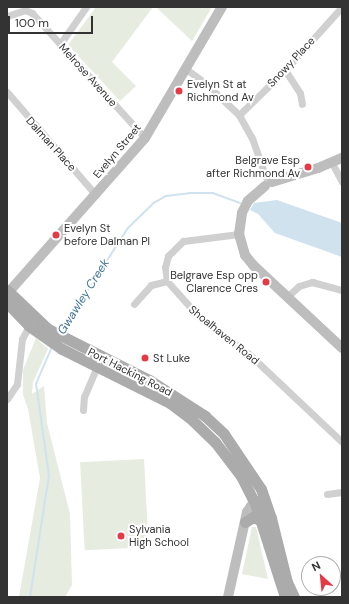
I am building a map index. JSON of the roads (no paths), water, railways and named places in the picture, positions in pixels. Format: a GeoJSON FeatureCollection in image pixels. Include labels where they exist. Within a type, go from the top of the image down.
{"type":"FeatureCollection","features":[{"type":"Feature","properties":{"kind":"main road","name":"Port Hacking Road"},"geometry":{"type":"LineString","coordinates":[[7,295],[29,326],[64,344],[97,367],[170,403],[190,418],[231,460],[260,500],[262,521],[285,597]]}},
{"type":"Feature","properties":{"kind":"main road","name":"Port Hacking Road"},"geometry":{"type":"LineString","coordinates":[[7,295],[47,334]]}},
{"type":"Feature","properties":{"kind":"main road","name":"Port Hacking Road"},"geometry":{"type":"LineString","coordinates":[[64,344],[149,380],[205,416],[238,453],[260,500],[294,597]]}},
{"type":"Feature","properties":{"kind":"main road"},"geometry":{"type":"LineString","coordinates":[[244,522],[253,517],[262,521]]}},
{"type":"Feature","properties":{"kind":"street"},"geometry":{"type":"LineString","coordinates":[[60,44],[86,7]]}},
{"type":"Feature","properties":{"kind":"street","name":"Evelyn Street"},"geometry":{"type":"LineString","coordinates":[[7,295],[145,138],[222,7]]}},
{"type":"Feature","properties":{"kind":"street","name":"Snowy Place"},"geometry":{"type":"LineString","coordinates":[[239,115],[285,70],[342,7]]}},
{"type":"Feature","properties":{"kind":"street","name":"Melrose Avenue"},"geometry":{"type":"LineString","coordinates":[[7,16],[25,10],[32,13],[145,138]]}},
{"type":"Feature","properties":{"kind":"street"},"geometry":{"type":"LineString","coordinates":[[186,69],[204,82],[239,115],[252,138],[268,182]]}},
{"type":"Feature","properties":{"kind":"street"},"geometry":{"type":"LineString","coordinates":[[285,70],[300,93],[302,104]]}},
{"type":"Feature","properties":{"kind":"street","name":"Dalman Place"},"geometry":{"type":"LineString","coordinates":[[7,92],[96,195]]}},
{"type":"Feature","properties":{"kind":"street"},"geometry":{"type":"LineString","coordinates":[[342,158],[332,163],[268,182],[246,204],[239,234],[249,260],[342,348]]}},
{"type":"Feature","properties":{"kind":"street"},"geometry":{"type":"LineString","coordinates":[[332,163],[342,182]]}},
{"type":"Feature","properties":{"kind":"street"},"geometry":{"type":"LineString","coordinates":[[134,304],[150,285],[167,281],[165,268],[168,256],[183,241],[239,234]]}},
{"type":"Feature","properties":{"kind":"street","name":"Shoalhaven Road"},"geometry":{"type":"LineString","coordinates":[[167,281],[200,318],[250,355],[342,442]]}},
{"type":"Feature","properties":{"kind":"street"},"geometry":{"type":"LineString","coordinates":[[287,297],[299,286],[312,282],[342,290]]}},
{"type":"Feature","properties":{"kind":"street"},"geometry":{"type":"LineString","coordinates":[[7,400],[17,384],[22,339],[29,326]]}},
{"type":"Feature","properties":{"kind":"street"},"geometry":{"type":"LineString","coordinates":[[83,410],[86,390],[97,367]]}},
{"type":"Feature","properties":{"kind":"street"},"geometry":{"type":"LineString","coordinates":[[327,494],[342,492]]}},
{"type":"Feature","properties":{"kind":"street"},"geometry":{"type":"LineString","coordinates":[[228,597],[248,508],[260,500]]}},
{"type":"Feature","properties":{"kind":"water"},"geometry":{"type":"Polygon","coordinates":[[[277,200],[342,223],[342,257],[275,233],[258,214],[250,210],[254,203],[277,200]]]}},
{"type":"Feature","properties":{"kind":"waterway","name":"Gwawley Creek"},"geometry":{"type":"LineString","coordinates":[[61,332],[128,228],[154,203],[166,196],[189,193],[213,193],[243,204]]}},
{"type":"Feature","properties":{"kind":"waterway","name":"Gwawley Creek"},"geometry":{"type":"LineString","coordinates":[[30,597],[49,476],[36,384],[52,347]]}},
{"type":"Feature","properties":{"kind":"place","name":"Evelyn St at Richmond Av"},"geometry":{"type":"Point","coordinates":[179,91]}},
{"type":"Feature","properties":{"kind":"place","name":"Belgrave Esp after Richmond Av"},"geometry":{"type":"Point","coordinates":[308,167]}},
{"type":"Feature","properties":{"kind":"place","name":"Evelyn St before Dalman Pl"},"geometry":{"type":"Point","coordinates":[56,235]}},
{"type":"Feature","properties":{"kind":"place","name":"Belgrave Esp opp Clarence Cres"},"geometry":{"type":"Point","coordinates":[266,282]}},
{"type":"Feature","properties":{"kind":"place","name":"St Luke"},"geometry":{"type":"Point","coordinates":[145,358]}},
{"type":"Feature","properties":{"kind":"place","name":"Sylvania High School"},"geometry":{"type":"Point","coordinates":[121,536]}}]}
